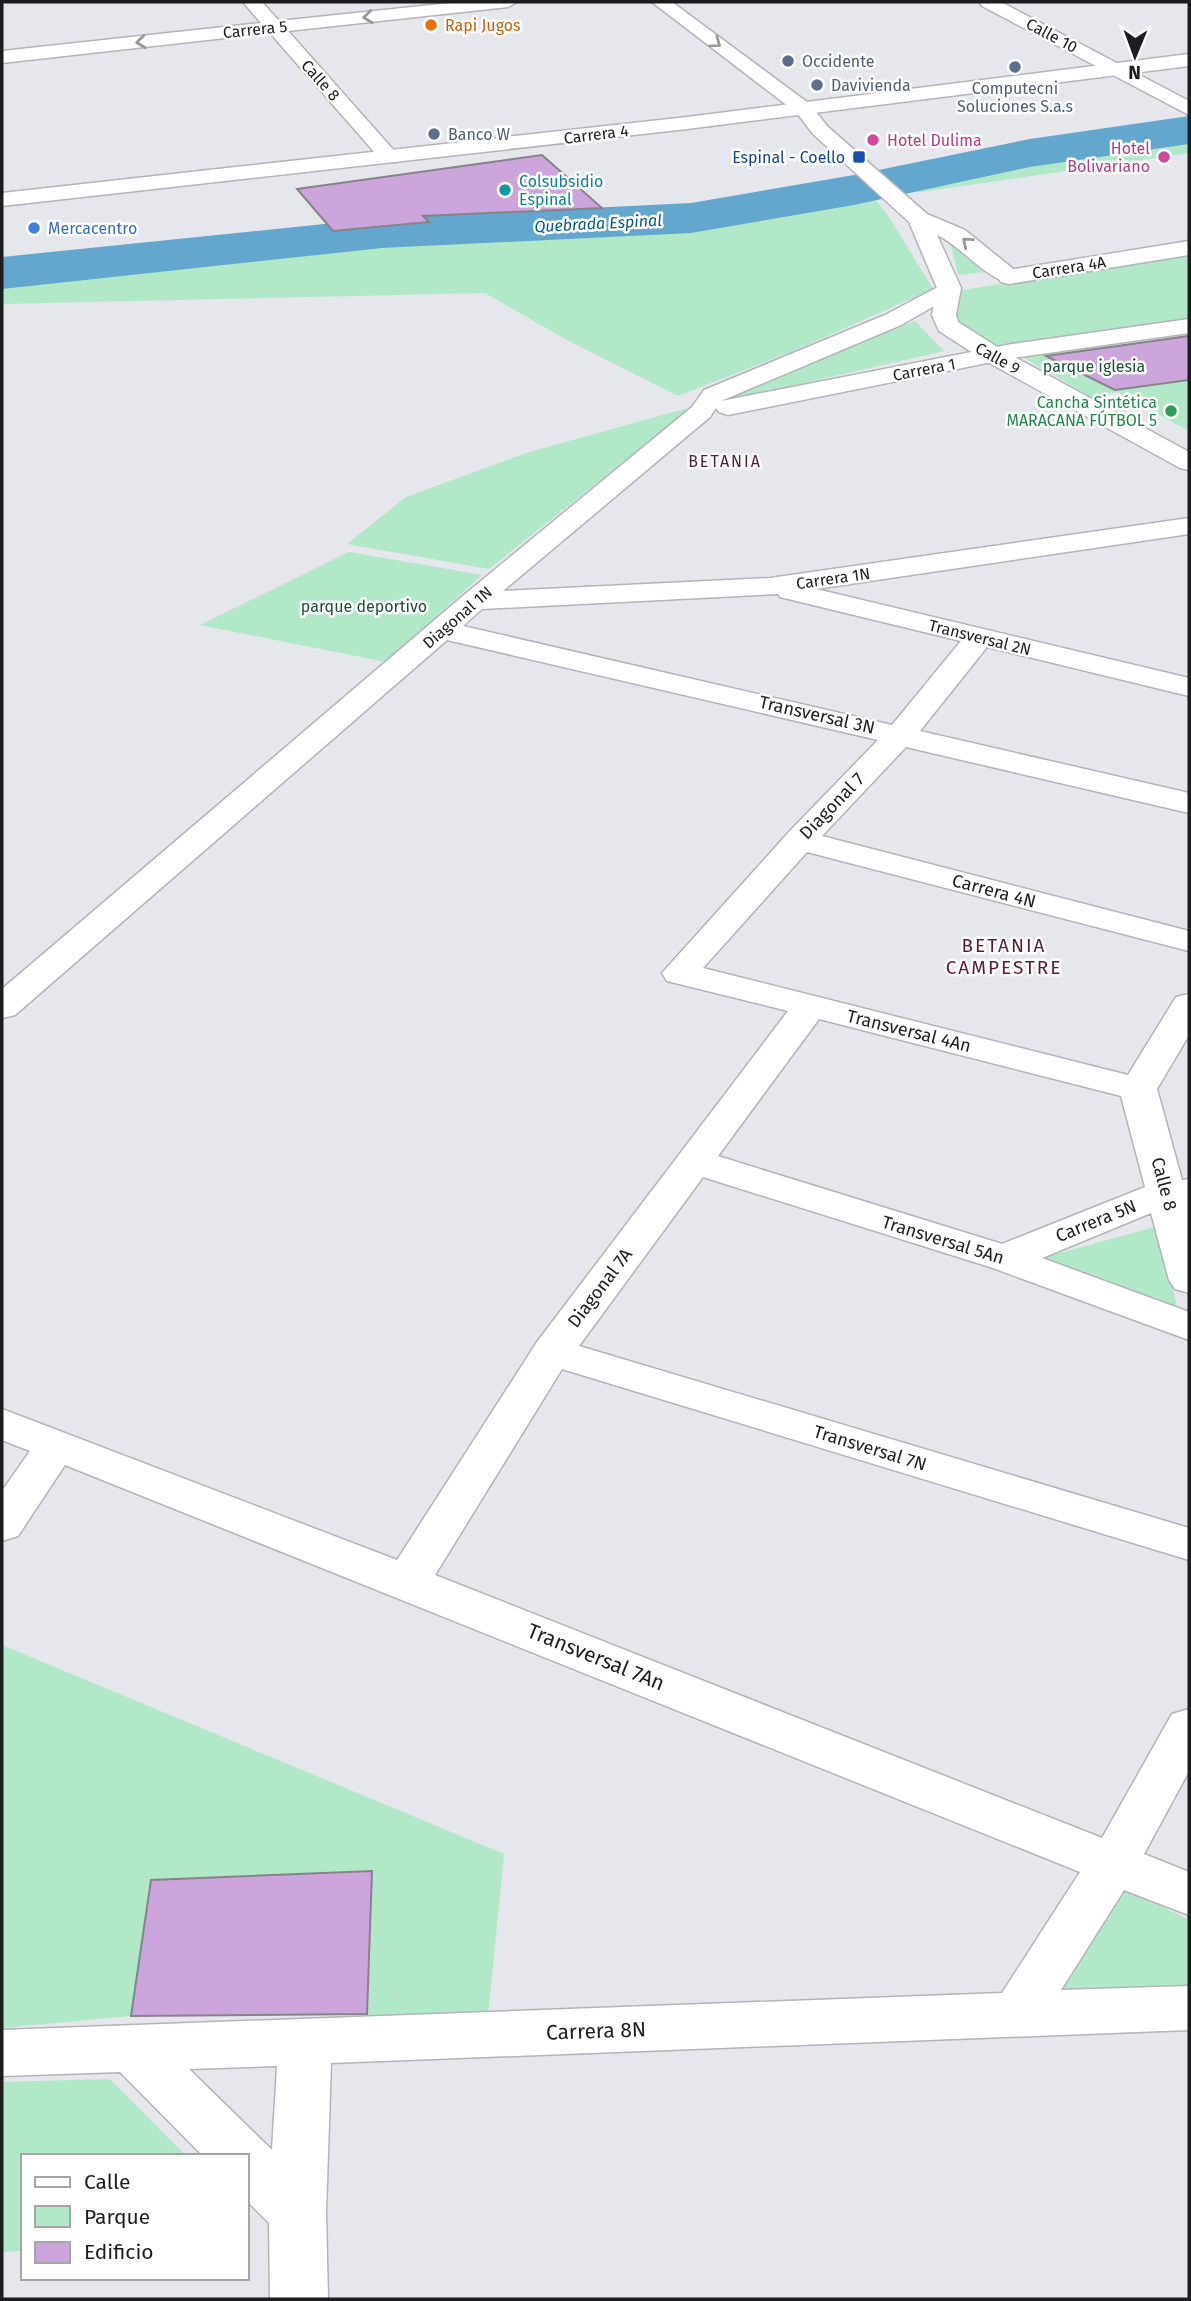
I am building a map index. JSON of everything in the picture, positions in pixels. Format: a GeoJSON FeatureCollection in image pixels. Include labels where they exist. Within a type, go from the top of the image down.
{"type":"FeatureCollection","features":[{"type":"Feature","properties":{"kind":"street","name":"Calle 8"},"geometry":{"type":"LineString","coordinates":[[252,2],[390,158]]}},
{"type":"Feature","properties":{"kind":"street","name":"Carrera 5"},"geometry":{"type":"LineString","coordinates":[[2,57],[509,2]]}},
{"type":"Feature","properties":{"kind":"street","name":"Calle 9"},"geometry":{"type":"LineString","coordinates":[[661,2],[804,109],[820,130],[919,219],[969,284],[944,315],[947,326],[993,355],[1189,462]]}},
{"type":"Feature","properties":{"kind":"street","name":"Calle 10"},"geometry":{"type":"LineString","coordinates":[[988,2],[1189,109]]}},
{"type":"Feature","properties":{"kind":"street","name":"Carrera 4"},"geometry":{"type":"LineString","coordinates":[[2,200],[390,158],[1189,60]]}},
{"type":"Feature","properties":{"kind":"street","name":"Calle 9"},"geometry":{"type":"LineString","coordinates":[[919,219],[957,234],[1009,277]]}},
{"type":"Feature","properties":{"kind":"street","name":"Carrera 4A"},"geometry":{"type":"LineString","coordinates":[[969,284],[1189,248]]}},
{"type":"Feature","properties":{"kind":"street","name":"Diagonal 1N"},"geometry":{"type":"LineString","coordinates":[[2,1007],[474,601],[701,412],[713,395],[893,320],[969,284]]}},
{"type":"Feature","properties":{"kind":"street","name":"Carrera 1"},"geometry":{"type":"LineString","coordinates":[[701,412],[993,355],[1189,326]]}},
{"type":"Feature","properties":{"kind":"street","name":"Carrera 1N"},"geometry":{"type":"LineString","coordinates":[[474,601],[771,587],[1189,526]]}},
{"type":"Feature","properties":{"kind":"street","name":"Transversal 2N"},"geometry":{"type":"LineString","coordinates":[[771,587],[1189,687]]}},
{"type":"Feature","properties":{"kind":"street","name":"Transversal 3N"},"geometry":{"type":"LineString","coordinates":[[443,629],[1189,803]]}},
{"type":"Feature","properties":{"kind":"street","name":"Diagonal 7"},"geometry":{"type":"LineString","coordinates":[[680,973],[800,840],[901,734],[980,637]]}},
{"type":"Feature","properties":{"kind":"street","name":"Carrera 4N"},"geometry":{"type":"LineString","coordinates":[[800,840],[1189,941]]}},
{"type":"Feature","properties":{"kind":"street","name":"Transversal 4An"},"geometry":{"type":"LineString","coordinates":[[680,973],[1138,1089]]}},
{"type":"Feature","properties":{"kind":"street","name":"Diagonal 7A"},"geometry":{"type":"LineString","coordinates":[[407,1582],[552,1352],[810,1006]]}},
{"type":"Feature","properties":{"kind":"street"},"geometry":{"type":"LineString","coordinates":[[1138,1089],[1188,1008]]}},
{"type":"Feature","properties":{"kind":"street","name":"Calle 8"},"geometry":{"type":"LineString","coordinates":[[1138,1089],[1178,1192],[1189,1280]]}},
{"type":"Feature","properties":{"kind":"street","name":"Transversal 5An"},"geometry":{"type":"LineString","coordinates":[[693,1161],[1004,1258],[1189,1327]]}},
{"type":"Feature","properties":{"kind":"street","name":"Carrera 5N"},"geometry":{"type":"LineString","coordinates":[[1004,1258],[1178,1192]]}},
{"type":"Feature","properties":{"kind":"street","name":"Transversal 7N"},"geometry":{"type":"LineString","coordinates":[[552,1352],[1189,1544]]}},
{"type":"Feature","properties":{"kind":"street","name":"Transversal 7An"},"geometry":{"type":"LineString","coordinates":[[2,1424],[407,1582],[1189,1894]]}},
{"type":"Feature","properties":{"kind":"street"},"geometry":{"type":"LineString","coordinates":[[2,1525],[56,1446]]}},
{"type":"Feature","properties":{"kind":"street"},"geometry":{"type":"LineString","coordinates":[[1017,2014],[1114,1862],[1189,1727]]}},
{"type":"Feature","properties":{"kind":"street","name":"Carrera 8N"},"geometry":{"type":"LineString","coordinates":[[2,2053],[1189,2008]]}},
{"type":"Feature","properties":{"kind":"street"},"geometry":{"type":"LineString","coordinates":[[299,2299],[297,2213],[305,2042]]}},
{"type":"Feature","properties":{"kind":"street"},"geometry":{"type":"LineString","coordinates":[[132,2048],[238,2154]]}},
{"type":"Feature","properties":{"kind":"street"},"geometry":{"type":"LineString","coordinates":[[248,2163],[297,2213]]}},
{"type":"Feature","properties":{"kind":"green space"},"geometry":{"type":"Polygon","coordinates":[[[1189,128],[1189,153],[921,192],[913,192],[886,171],[1008,150],[1189,128]]]}},
{"type":"Feature","properties":{"kind":"green space"},"geometry":{"type":"Polygon","coordinates":[[[862,182],[889,217],[933,289],[798,349],[678,396],[567,340],[485,293],[2,304],[2,259],[428,222],[424,217],[715,204],[862,182]]]}},
{"type":"Feature","properties":{"kind":"green space"},"geometry":{"type":"Polygon","coordinates":[[[950,241],[993,271],[958,275],[950,241]]]}},
{"type":"Feature","properties":{"kind":"green space"},"geometry":{"type":"Polygon","coordinates":[[[1189,252],[1189,321],[995,351],[958,324],[954,313],[958,291],[1189,252]]]}},
{"type":"Feature","properties":{"kind":"green space"},"geometry":{"type":"Polygon","coordinates":[[[915,321],[944,351],[730,400],[726,397],[915,321]]]}},
{"type":"Feature","properties":{"kind":"green space","name":"parque iglesia"},"geometry":{"type":"Polygon","coordinates":[[[1100,338],[1169,383],[1189,380],[1189,431],[1118,392],[1091,397],[1012,351],[1100,338]]]}},
{"type":"Feature","properties":{"kind":"green space"},"geometry":{"type":"Polygon","coordinates":[[[692,407],[489,569],[347,544],[406,497],[529,452],[692,407]]]}},
{"type":"Feature","properties":{"kind":"green space","name":"parque deportivo"},"geometry":{"type":"Polygon","coordinates":[[[349,552],[482,575],[386,662],[200,625],[349,552]]]}},
{"type":"Feature","properties":{"kind":"green space"},"geometry":{"type":"Polygon","coordinates":[[[1158,1226],[1178,1311],[1034,1260],[1158,1226]]]}},
{"type":"Feature","properties":{"kind":"green space"},"geometry":{"type":"Polygon","coordinates":[[[2,1645],[504,1854],[488,2016],[367,2016],[371,1871],[151,1880],[131,2016],[2,2028],[2,1645]]]}},
{"type":"Feature","properties":{"kind":"green space"},"geometry":{"type":"Polygon","coordinates":[[[1122,1886],[1189,1920],[1189,1995],[1050,2001],[1122,1886]]]}},
{"type":"Feature","properties":{"kind":"green space"},"geometry":{"type":"Polygon","coordinates":[[[110,2079],[184,2154],[21,2154],[21,2251],[2,2252],[2,2082],[110,2079]]]}},
{"type":"Feature","properties":{"kind":"building"},"geometry":{"type":"Polygon","coordinates":[[[542,155],[602,208],[423,216],[429,222],[333,231],[297,189],[542,155]]]}},
{"type":"Feature","properties":{"kind":"building"},"geometry":{"type":"Polygon","coordinates":[[[1189,336],[1189,380],[1115,390],[1046,356],[1189,336]]]}},
{"type":"Feature","properties":{"kind":"building"},"geometry":{"type":"Polygon","coordinates":[[[372,1871],[367,2014],[131,2016],[151,1880],[372,1871]]]}},
{"type":"Feature","properties":{"kind":"waterway","name":"Quebrada Espinal"},"geometry":{"type":"LineString","coordinates":[[2,273],[382,233],[691,218],[854,190],[1030,153],[1189,130]]}},
{"type":"Feature","properties":{"kind":"place","name":"Rapi Jugos"},"geometry":{"type":"Point","coordinates":[431,25]}},
{"type":"Feature","properties":{"kind":"place","name":"Occidente"},"geometry":{"type":"Point","coordinates":[788,61]}},
{"type":"Feature","properties":{"kind":"place","name":"Computecni Soluciones S.a.s"},"geometry":{"type":"Point","coordinates":[1015,67]}},
{"type":"Feature","properties":{"kind":"place","name":"Davivienda"},"geometry":{"type":"Point","coordinates":[817,85]}},
{"type":"Feature","properties":{"kind":"place","name":"Banco W"},"geometry":{"type":"Point","coordinates":[434,134]}},
{"type":"Feature","properties":{"kind":"place","name":"Hotel Dulima"},"geometry":{"type":"Point","coordinates":[873,140]}},
{"type":"Feature","properties":{"kind":"place","name":"Espinal - Coello"},"geometry":{"type":"Point","coordinates":[859,157]}},
{"type":"Feature","properties":{"kind":"place","name":"Hotel Bolivariano"},"geometry":{"type":"Point","coordinates":[1164,157]}},
{"type":"Feature","properties":{"kind":"place","name":"Colsubsidio Espinal"},"geometry":{"type":"Point","coordinates":[505,190]}},
{"type":"Feature","properties":{"kind":"place","name":"Mercacentro"},"geometry":{"type":"Point","coordinates":[34,228]}},
{"type":"Feature","properties":{"kind":"place","name":"Cancha Sintética MARACANA FÚTBOL 5"},"geometry":{"type":"Point","coordinates":[1171,411]}},
{"type":"Feature","properties":{"kind":"district","name":"BETANIA"},"geometry":{"type":"Point","coordinates":[725,461]}},
{"type":"Feature","properties":{"kind":"district","name":"BETANIA CAMPESTRE"},"geometry":{"type":"Point","coordinates":[1004,956]}}]}
